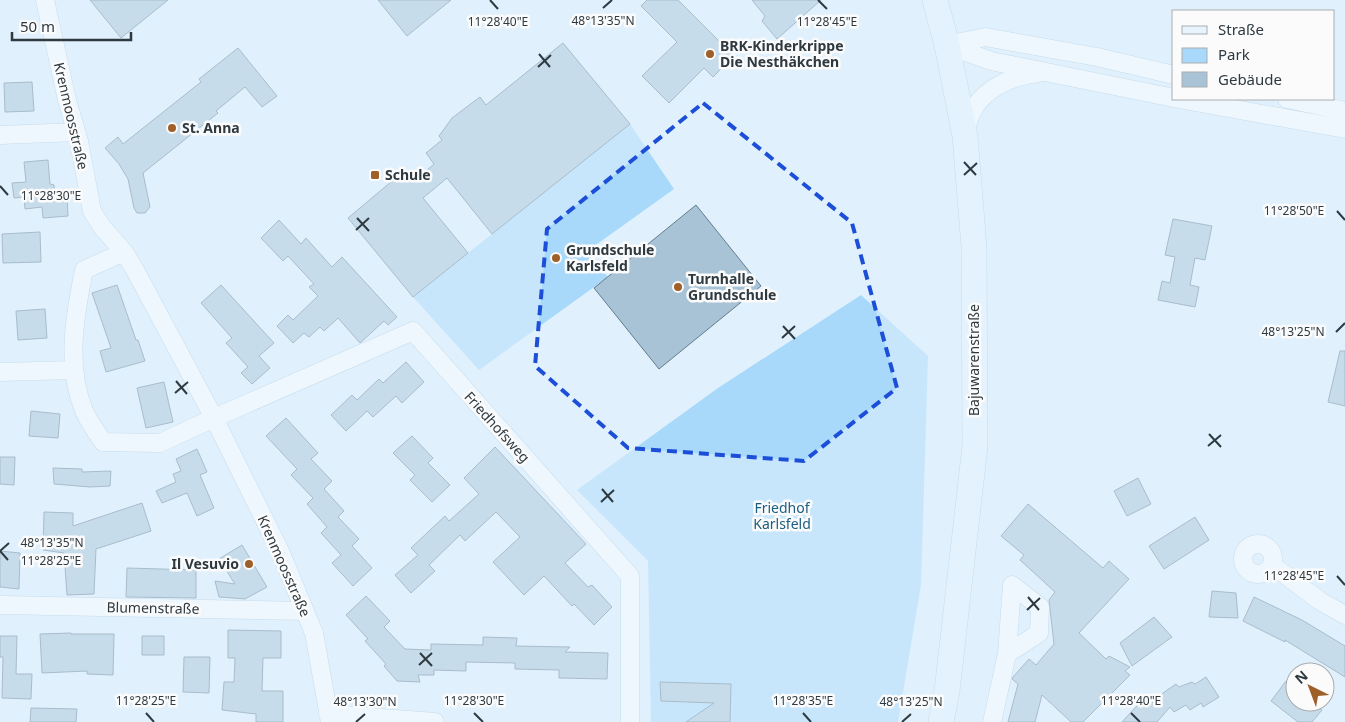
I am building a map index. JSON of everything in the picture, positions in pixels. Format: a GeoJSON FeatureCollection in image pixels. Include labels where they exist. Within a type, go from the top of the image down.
{"type":"FeatureCollection","features":[{"type":"Feature","properties":{"kind":"main road","name":"Bajuwarenstraße"},"geometry":{"type":"LineString","coordinates":[[936,0],[965,136],[974,247],[975,446],[947,691],[941,722]]}},
{"type":"Feature","properties":{"kind":"street","name":"Krenmoosstraße"},"geometry":{"type":"LineString","coordinates":[[45,0],[76,132],[92,211],[102,227],[124,252],[214,418],[280,551],[314,633],[329,718]]}},
{"type":"Feature","properties":{"kind":"street"},"geometry":{"type":"LineString","coordinates":[[947,45],[986,37],[1097,57],[1172,75]]}},
{"type":"Feature","properties":{"kind":"street"},"geometry":{"type":"LineString","coordinates":[[947,45],[990,61],[1172,98]]}},
{"type":"Feature","properties":{"kind":"street"},"geometry":{"type":"LineString","coordinates":[[965,136],[971,113],[985,95],[1002,83],[1022,75],[1046,72]]}},
{"type":"Feature","properties":{"kind":"street"},"geometry":{"type":"LineString","coordinates":[[1185,100],[1345,129]]}},
{"type":"Feature","properties":{"kind":"street"},"geometry":{"type":"LineString","coordinates":[[1292,100],[1345,111]]}},
{"type":"Feature","properties":{"kind":"street"},"geometry":{"type":"LineString","coordinates":[[0,135],[76,132]]}},
{"type":"Feature","properties":{"kind":"street"},"geometry":{"type":"LineString","coordinates":[[124,252],[84,270],[76,308],[74,370],[83,408],[102,442],[160,443],[214,418]]}},
{"type":"Feature","properties":{"kind":"street","name":"Friedhofsweg"},"geometry":{"type":"LineString","coordinates":[[214,418],[413,331],[630,576],[630,722]]}},
{"type":"Feature","properties":{"kind":"street"},"geometry":{"type":"LineString","coordinates":[[0,372],[74,370]]}},
{"type":"Feature","properties":{"kind":"street"},"geometry":{"type":"LineString","coordinates":[[1272,565],[1320,601],[1345,615]]}},
{"type":"Feature","properties":{"kind":"street","name":"Blumenstraße"},"geometry":{"type":"LineString","coordinates":[[0,605],[305,611]]}},
{"type":"Feature","properties":{"kind":"street"},"geometry":{"type":"LineString","coordinates":[[992,722],[1007,654]]}},
{"type":"Feature","properties":{"kind":"street"},"geometry":{"type":"LineString","coordinates":[[329,718],[436,722]]}},
{"type":"Feature","properties":{"kind":"highlighted area"},"geometry":{"type":"Polygon","coordinates":[[[703,103],[852,223],[897,388],[804,461],[628,448],[535,366],[547,229],[703,103]]]}},
{"type":"Feature","properties":{"kind":"green space"},"geometry":{"type":"Polygon","coordinates":[[[630,124],[674,189],[586,252],[608,277],[479,370],[413,297],[630,124]]]}},
{"type":"Feature","properties":{"kind":"green space","name":"Friedhof Karlsfeld"},"geometry":{"type":"Polygon","coordinates":[[[861,295],[928,356],[921,585],[898,722],[651,722],[648,561],[577,490],[718,388],[861,295]]]}},
{"type":"Feature","properties":{"kind":"building"},"geometry":{"type":"Polygon","coordinates":[[[90,0],[168,0],[121,38],[90,0]]]}},
{"type":"Feature","properties":{"kind":"building"},"geometry":{"type":"Polygon","coordinates":[[[378,0],[451,0],[407,36],[378,0]]]}},
{"type":"Feature","properties":{"kind":"building"},"geometry":{"type":"Polygon","coordinates":[[[647,0],[678,0],[734,56],[713,77],[704,68],[669,103],[642,76],[677,42],[641,6],[647,0]]]}},
{"type":"Feature","properties":{"kind":"building"},"geometry":{"type":"Polygon","coordinates":[[[752,0],[821,0],[777,39],[762,21],[765,16],[752,0]]]}},
{"type":"Feature","properties":{"kind":"building"},"geometry":{"type":"Polygon","coordinates":[[[563,43],[630,124],[492,234],[447,178],[423,198],[468,253],[413,297],[348,218],[404,171],[413,182],[434,164],[426,153],[442,140],[439,136],[452,118],[480,97],[486,105],[563,43]]]}},
{"type":"Feature","properties":{"kind":"building","name":"St. Anna"},"geometry":{"type":"Polygon","coordinates":[[[238,48],[277,96],[262,107],[245,87],[216,111],[218,113],[143,173],[150,207],[145,213],[137,213],[134,208],[128,179],[119,164],[105,148],[118,137],[123,144],[201,82],[199,79],[238,48]]]}},
{"type":"Feature","properties":{"kind":"building"},"geometry":{"type":"Polygon","coordinates":[[[32,82],[34,111],[5,112],[4,83],[32,82]]]}},
{"type":"Feature","properties":{"kind":"building"},"geometry":{"type":"Polygon","coordinates":[[[48,160],[50,184],[54,185],[55,196],[67,195],[68,216],[43,218],[42,207],[25,209],[24,197],[14,198],[12,183],[26,182],[24,162],[48,160]]]}},
{"type":"Feature","properties":{"kind":"building","name":"Turnhalle Grundschule"},"geometry":{"type":"Polygon","coordinates":[[[696,205],[761,286],[659,369],[594,288],[696,205]]]}},
{"type":"Feature","properties":{"kind":"building"},"geometry":{"type":"Polygon","coordinates":[[[1173,219],[1212,226],[1205,260],[1195,258],[1190,285],[1199,287],[1195,307],[1158,300],[1162,281],[1170,283],[1175,257],[1165,255],[1173,219]]]}},
{"type":"Feature","properties":{"kind":"building"},"geometry":{"type":"Polygon","coordinates":[[[279,220],[301,244],[306,238],[332,267],[342,257],[397,317],[388,325],[384,321],[360,343],[338,318],[324,331],[320,327],[309,337],[304,333],[293,343],[277,326],[288,315],[293,320],[318,296],[309,287],[314,284],[288,256],[283,261],[261,238],[279,220]]]}},
{"type":"Feature","properties":{"kind":"building"},"geometry":{"type":"Polygon","coordinates":[[[40,232],[41,262],[3,263],[2,234],[40,232]]]}},
{"type":"Feature","properties":{"kind":"building"},"geometry":{"type":"Polygon","coordinates":[[[117,285],[145,361],[106,372],[100,351],[111,348],[92,293],[117,285]]]}},
{"type":"Feature","properties":{"kind":"building"},"geometry":{"type":"Polygon","coordinates":[[[221,285],[274,343],[259,356],[270,368],[252,384],[241,373],[248,367],[226,343],[232,338],[201,303],[221,285]]]}},
{"type":"Feature","properties":{"kind":"building"},"geometry":{"type":"Polygon","coordinates":[[[45,309],[47,338],[18,340],[16,311],[45,309]]]}},
{"type":"Feature","properties":{"kind":"building"},"geometry":{"type":"Polygon","coordinates":[[[1340,351],[1345,351],[1345,406],[1328,402],[1340,351]]]}},
{"type":"Feature","properties":{"kind":"building"},"geometry":{"type":"Polygon","coordinates":[[[406,362],[424,382],[402,403],[396,396],[373,417],[367,411],[346,431],[331,415],[352,395],[357,400],[379,379],[383,383],[406,362]]]}},
{"type":"Feature","properties":{"kind":"building"},"geometry":{"type":"Polygon","coordinates":[[[164,382],[173,422],[146,428],[137,388],[164,382]]]}},
{"type":"Feature","properties":{"kind":"building"},"geometry":{"type":"Polygon","coordinates":[[[31,411],[60,414],[58,438],[29,436],[31,411]]]}},
{"type":"Feature","properties":{"kind":"building"},"geometry":{"type":"Polygon","coordinates":[[[286,418],[318,453],[311,459],[332,481],[324,489],[344,511],[338,517],[359,539],[352,546],[372,568],[353,586],[332,563],[341,555],[321,533],[327,527],[307,504],[313,498],[291,475],[297,469],[266,436],[286,418]]]}},
{"type":"Feature","properties":{"kind":"building"},"geometry":{"type":"Polygon","coordinates":[[[412,436],[433,458],[428,463],[450,485],[432,502],[410,480],[415,475],[393,453],[412,436]]]}},
{"type":"Feature","properties":{"kind":"building"},"geometry":{"type":"Polygon","coordinates":[[[495,447],[586,544],[565,563],[588,587],[592,585],[612,607],[594,625],[574,604],[572,606],[544,576],[524,595],[493,562],[520,537],[496,512],[465,541],[460,535],[429,565],[435,571],[411,593],[395,575],[418,555],[411,548],[445,516],[449,521],[479,494],[464,478],[495,447]]]}},
{"type":"Feature","properties":{"kind":"building"},"geometry":{"type":"Polygon","coordinates":[[[197,449],[207,472],[200,475],[214,508],[197,516],[187,493],[162,503],[156,491],[176,482],[173,474],[181,471],[176,459],[197,449]]]}},
{"type":"Feature","properties":{"kind":"building"},"geometry":{"type":"Polygon","coordinates":[[[0,457],[15,457],[14,485],[0,484],[0,457]]]}},
{"type":"Feature","properties":{"kind":"building"},"geometry":{"type":"Polygon","coordinates":[[[53,468],[82,469],[82,472],[111,471],[110,486],[90,487],[54,484],[53,468]]]}},
{"type":"Feature","properties":{"kind":"building"},"geometry":{"type":"Polygon","coordinates":[[[1138,478],[1151,504],[1127,516],[1114,491],[1138,478]]]}},
{"type":"Feature","properties":{"kind":"building"},"geometry":{"type":"Polygon","coordinates":[[[142,503],[151,531],[96,549],[94,594],[67,595],[64,553],[43,550],[44,512],[73,513],[73,526],[142,503]]]}},
{"type":"Feature","properties":{"kind":"building"},"geometry":{"type":"Polygon","coordinates":[[[1028,504],[1103,568],[1109,561],[1129,579],[1079,633],[1106,659],[1109,656],[1130,667],[1125,671],[1130,675],[1083,722],[1071,722],[1042,695],[1035,722],[1008,722],[1018,684],[1012,679],[1013,677],[1029,659],[1036,665],[1054,644],[1049,600],[1055,592],[1020,560],[1024,555],[1001,536],[1028,504]]]}},
{"type":"Feature","properties":{"kind":"building"},"geometry":{"type":"Polygon","coordinates":[[[1195,517],[1209,540],[1164,569],[1149,546],[1195,517]]]}},
{"type":"Feature","properties":{"kind":"building"},"geometry":{"type":"Polygon","coordinates":[[[242,545],[267,587],[245,599],[219,597],[215,581],[235,584],[219,559],[242,545]]]}},
{"type":"Feature","properties":{"kind":"building"},"geometry":{"type":"Polygon","coordinates":[[[0,551],[20,553],[19,589],[0,587],[0,551]]]}},
{"type":"Feature","properties":{"kind":"building"},"geometry":{"type":"Polygon","coordinates":[[[127,568],[196,570],[196,598],[126,597],[127,568]]]}},
{"type":"Feature","properties":{"kind":"building"},"geometry":{"type":"Polygon","coordinates":[[[1212,591],[1236,593],[1238,618],[1209,617],[1212,591]]]}},
{"type":"Feature","properties":{"kind":"building"},"geometry":{"type":"Polygon","coordinates":[[[366,596],[390,621],[384,627],[405,649],[431,650],[431,644],[483,645],[483,637],[517,638],[516,646],[570,647],[565,652],[608,653],[607,679],[559,678],[559,670],[515,669],[515,663],[466,662],[466,671],[434,670],[434,675],[418,675],[420,682],[397,681],[384,666],[386,664],[365,641],[368,639],[346,615],[366,596]]]}},
{"type":"Feature","properties":{"kind":"building"},"geometry":{"type":"Polygon","coordinates":[[[1254,597],[1302,620],[1345,646],[1345,677],[1335,671],[1335,662],[1321,662],[1285,640],[1285,642],[1243,621],[1254,597]]]}},
{"type":"Feature","properties":{"kind":"building"},"geometry":{"type":"Polygon","coordinates":[[[1154,617],[1172,637],[1132,666],[1120,643],[1154,617]]]}},
{"type":"Feature","properties":{"kind":"building"},"geometry":{"type":"Polygon","coordinates":[[[228,630],[281,631],[281,658],[263,658],[262,691],[283,691],[283,722],[256,722],[256,714],[222,710],[224,682],[234,682],[235,658],[228,658],[228,630]]]}},
{"type":"Feature","properties":{"kind":"building"},"geometry":{"type":"Polygon","coordinates":[[[40,634],[114,634],[113,675],[87,674],[87,671],[42,673],[40,634]]]}},
{"type":"Feature","properties":{"kind":"building"},"geometry":{"type":"Polygon","coordinates":[[[0,636],[17,636],[16,674],[32,674],[31,699],[2,698],[3,657],[0,657],[0,636]]]}},
{"type":"Feature","properties":{"kind":"building"},"geometry":{"type":"Polygon","coordinates":[[[142,636],[164,636],[164,655],[142,655],[142,636]]]}},
{"type":"Feature","properties":{"kind":"building"},"geometry":{"type":"Polygon","coordinates":[[[184,657],[210,657],[209,693],[183,692],[184,657]]]}},
{"type":"Feature","properties":{"kind":"building"},"geometry":{"type":"Polygon","coordinates":[[[1206,677],[1219,697],[1203,707],[1201,703],[1190,710],[1186,705],[1174,712],[1170,707],[1157,722],[1122,722],[1146,696],[1153,703],[1176,684],[1179,687],[1192,682],[1195,684],[1206,677]]]}},
{"type":"Feature","properties":{"kind":"building"},"geometry":{"type":"Polygon","coordinates":[[[660,682],[731,684],[730,722],[686,722],[714,703],[661,701],[660,682]]]}},
{"type":"Feature","properties":{"kind":"building"},"geometry":{"type":"Polygon","coordinates":[[[1285,682],[1285,712],[1271,701],[1285,682]]]}},
{"type":"Feature","properties":{"kind":"building"},"geometry":{"type":"Polygon","coordinates":[[[31,708],[77,709],[76,722],[30,722],[31,708]]]}},
{"type":"Feature","properties":{"kind":"building"},"geometry":{"type":"Polygon","coordinates":[[[1285,712],[1320,712],[1312,722],[1298,722],[1285,712]]]}},
{"type":"Feature","properties":{"kind":"place","name":"BRK-Kinderkrippe Die Nesthäkchen"},"geometry":{"type":"Point","coordinates":[710,54]}},
{"type":"Feature","properties":{"kind":"place","name":"St. Anna"},"geometry":{"type":"Point","coordinates":[172,128]}},
{"type":"Feature","properties":{"kind":"place","name":"Schule"},"geometry":{"type":"Point","coordinates":[375,175]}},
{"type":"Feature","properties":{"kind":"place","name":"Grundschule Karlsfeld"},"geometry":{"type":"Point","coordinates":[556,258]}},
{"type":"Feature","properties":{"kind":"place","name":"Turnhalle Grundschule"},"geometry":{"type":"Point","coordinates":[678,287]}},
{"type":"Feature","properties":{"kind":"place","name":"Il Vesuvio"},"geometry":{"type":"Point","coordinates":[249,564]}}]}
